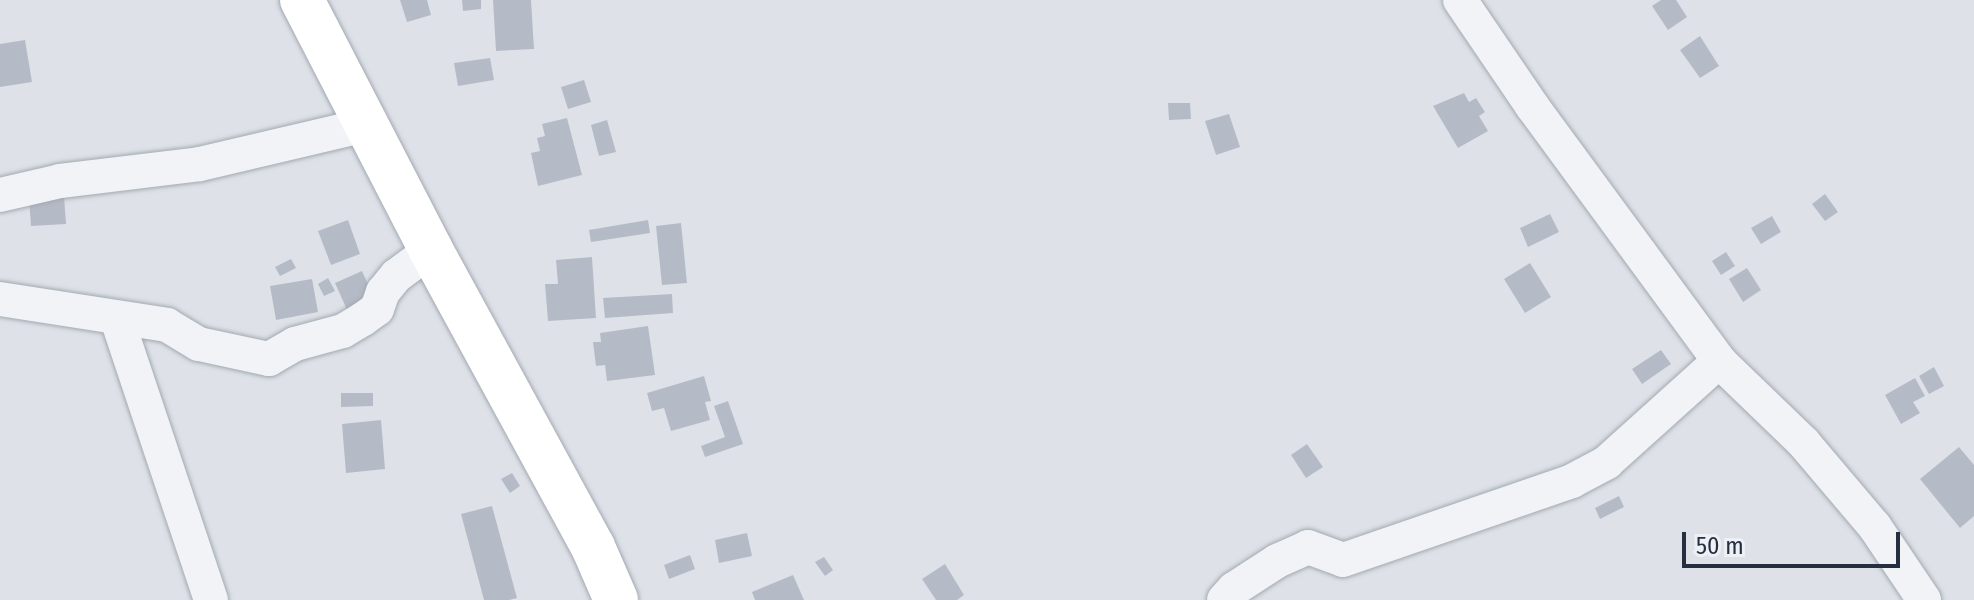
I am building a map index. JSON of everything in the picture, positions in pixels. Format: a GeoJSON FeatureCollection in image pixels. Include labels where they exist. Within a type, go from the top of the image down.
{"type":"FeatureCollection","features":[{"type":"Feature","properties":{"kind":"street"},"geometry":{"type":"LineString","coordinates":[[302,0],[431,250],[593,547],[616,600]]}},
{"type":"Feature","properties":{"kind":"street"},"geometry":{"type":"LineString","coordinates":[[1460,0],[1532,106],[1719,361],[1814,454],[1875,527],[1924,600]]}},
{"type":"Feature","properties":{"kind":"street"},"geometry":{"type":"LineString","coordinates":[[0,195],[60,181],[200,164],[366,125]]}},
{"type":"Feature","properties":{"kind":"street"},"geometry":{"type":"LineString","coordinates":[[0,299],[167,325],[199,344],[269,359],[295,344],[343,331],[363,319],[377,309],[383,292],[396,276],[431,250]]}},
{"type":"Feature","properties":{"kind":"street"},"geometry":{"type":"LineString","coordinates":[[117,319],[211,600]]}},
{"type":"Feature","properties":{"kind":"street"},"geometry":{"type":"LineString","coordinates":[[1224,600],[1234,589],[1277,561],[1308,547],[1343,560],[1572,481],[1607,462],[1719,361]]}},
{"type":"Feature","properties":{"kind":"building"},"geometry":{"type":"Polygon","coordinates":[[[400,0],[427,0],[431,15],[407,22],[400,0]]]}},
{"type":"Feature","properties":{"kind":"building"},"geometry":{"type":"Polygon","coordinates":[[[462,0],[481,0],[481,9],[463,11],[462,0]]]}},
{"type":"Feature","properties":{"kind":"building"},"geometry":{"type":"Polygon","coordinates":[[[493,0],[531,0],[534,49],[496,51],[493,0]]]}},
{"type":"Feature","properties":{"kind":"building"},"geometry":{"type":"Polygon","coordinates":[[[1661,0],[1676,0],[1687,17],[1668,30],[1652,6],[1661,0]]]}},
{"type":"Feature","properties":{"kind":"building"},"geometry":{"type":"Polygon","coordinates":[[[1700,36],[1719,66],[1700,78],[1680,50],[1700,36]]]}},
{"type":"Feature","properties":{"kind":"building"},"geometry":{"type":"Polygon","coordinates":[[[25,40],[32,82],[0,87],[0,44],[25,40]]]}},
{"type":"Feature","properties":{"kind":"building"},"geometry":{"type":"Polygon","coordinates":[[[490,58],[494,80],[458,86],[454,63],[490,58]]]}},
{"type":"Feature","properties":{"kind":"building"},"geometry":{"type":"Polygon","coordinates":[[[584,80],[591,102],[568,109],[561,87],[584,80]]]}},
{"type":"Feature","properties":{"kind":"building"},"geometry":{"type":"Polygon","coordinates":[[[1464,93],[1469,102],[1476,98],[1485,112],[1479,116],[1488,131],[1458,148],[1433,106],[1464,93]]]}},
{"type":"Feature","properties":{"kind":"building"},"geometry":{"type":"Polygon","coordinates":[[[1168,103],[1190,103],[1191,119],[1169,120],[1168,103]]]}},
{"type":"Feature","properties":{"kind":"building"},"geometry":{"type":"Polygon","coordinates":[[[1229,114],[1240,147],[1216,155],[1205,121],[1229,114]]]}},
{"type":"Feature","properties":{"kind":"building"},"geometry":{"type":"Polygon","coordinates":[[[567,118],[582,175],[538,186],[531,153],[540,151],[537,138],[545,136],[542,124],[567,118]]]}},
{"type":"Feature","properties":{"kind":"building"},"geometry":{"type":"Polygon","coordinates":[[[607,120],[616,152],[599,156],[591,125],[607,120]]]}},
{"type":"Feature","properties":{"kind":"building"},"geometry":{"type":"Polygon","coordinates":[[[1825,194],[1838,212],[1825,221],[1812,204],[1825,194]]]}},
{"type":"Feature","properties":{"kind":"building"},"geometry":{"type":"Polygon","coordinates":[[[64,196],[66,224],[31,226],[29,198],[64,196]]]}},
{"type":"Feature","properties":{"kind":"building"},"geometry":{"type":"Polygon","coordinates":[[[1550,214],[1559,232],[1528,247],[1520,228],[1550,214]]]}},
{"type":"Feature","properties":{"kind":"building"},"geometry":{"type":"Polygon","coordinates":[[[1772,216],[1781,232],[1761,244],[1751,228],[1772,216]]]}},
{"type":"Feature","properties":{"kind":"building"},"geometry":{"type":"Polygon","coordinates":[[[348,220],[360,254],[331,265],[318,231],[348,220]]]}},
{"type":"Feature","properties":{"kind":"building"},"geometry":{"type":"Polygon","coordinates":[[[648,220],[650,233],[591,242],[589,230],[648,220]]]}},
{"type":"Feature","properties":{"kind":"building"},"geometry":{"type":"Polygon","coordinates":[[[681,223],[687,283],[662,285],[656,226],[681,223]]]}},
{"type":"Feature","properties":{"kind":"building"},"geometry":{"type":"Polygon","coordinates":[[[1726,252],[1735,266],[1721,275],[1712,261],[1726,252]]]}},
{"type":"Feature","properties":{"kind":"building"},"geometry":{"type":"Polygon","coordinates":[[[592,257],[596,318],[548,321],[545,284],[558,284],[556,260],[592,257]]]}},
{"type":"Feature","properties":{"kind":"building"},"geometry":{"type":"Polygon","coordinates":[[[291,259],[296,268],[280,276],[275,267],[291,259]]]}},
{"type":"Feature","properties":{"kind":"building"},"geometry":{"type":"Polygon","coordinates":[[[1530,263],[1551,297],[1525,313],[1504,279],[1530,263]]]}},
{"type":"Feature","properties":{"kind":"building"},"geometry":{"type":"Polygon","coordinates":[[[1747,268],[1761,290],[1743,302],[1729,279],[1747,268]]]}},
{"type":"Feature","properties":{"kind":"building"},"geometry":{"type":"Polygon","coordinates":[[[362,271],[375,300],[348,312],[335,283],[362,271]]]}},
{"type":"Feature","properties":{"kind":"building"},"geometry":{"type":"Polygon","coordinates":[[[328,278],[335,291],[324,296],[318,284],[328,278]]]}},
{"type":"Feature","properties":{"kind":"building"},"geometry":{"type":"Polygon","coordinates":[[[312,279],[318,312],[276,320],[270,286],[312,279]]]}},
{"type":"Feature","properties":{"kind":"building"},"geometry":{"type":"Polygon","coordinates":[[[672,294],[673,313],[605,318],[603,298],[672,294]]]}},
{"type":"Feature","properties":{"kind":"building"},"geometry":{"type":"Polygon","coordinates":[[[648,326],[655,375],[607,381],[605,365],[596,366],[593,342],[601,342],[600,333],[648,326]]]}},
{"type":"Feature","properties":{"kind":"building"},"geometry":{"type":"Polygon","coordinates":[[[1661,350],[1671,364],[1642,384],[1632,369],[1661,350]]]}},
{"type":"Feature","properties":{"kind":"building"},"geometry":{"type":"Polygon","coordinates":[[[1934,367],[1944,386],[1929,394],[1919,376],[1934,367]]]}},
{"type":"Feature","properties":{"kind":"building"},"geometry":{"type":"Polygon","coordinates":[[[704,376],[711,401],[705,402],[710,420],[671,431],[664,408],[652,411],[647,393],[704,376]]]}},
{"type":"Feature","properties":{"kind":"building"},"geometry":{"type":"Polygon","coordinates":[[[1915,378],[1925,396],[1913,402],[1920,413],[1901,424],[1885,395],[1915,378]]]}},
{"type":"Feature","properties":{"kind":"building"},"geometry":{"type":"Polygon","coordinates":[[[341,393],[373,393],[373,406],[341,407],[341,393]]]}},
{"type":"Feature","properties":{"kind":"building"},"geometry":{"type":"Polygon","coordinates":[[[728,401],[743,444],[705,457],[701,446],[725,437],[714,406],[728,401]]]}},
{"type":"Feature","properties":{"kind":"building"},"geometry":{"type":"Polygon","coordinates":[[[381,420],[385,469],[346,473],[342,424],[381,420]]]}},
{"type":"Feature","properties":{"kind":"building"},"geometry":{"type":"Polygon","coordinates":[[[1307,444],[1323,467],[1306,478],[1291,455],[1307,444]]]}},
{"type":"Feature","properties":{"kind":"building"},"geometry":{"type":"Polygon","coordinates":[[[1959,447],[1974,465],[1974,516],[1960,528],[1920,479],[1959,447]]]}},
{"type":"Feature","properties":{"kind":"building"},"geometry":{"type":"Polygon","coordinates":[[[512,473],[520,486],[510,493],[501,479],[512,473]]]}},
{"type":"Feature","properties":{"kind":"building"},"geometry":{"type":"Polygon","coordinates":[[[1619,496],[1624,507],[1600,519],[1595,508],[1619,496]]]}},
{"type":"Feature","properties":{"kind":"building"},"geometry":{"type":"Polygon","coordinates":[[[492,506],[517,598],[509,600],[484,600],[461,514],[492,506]]]}},
{"type":"Feature","properties":{"kind":"building"},"geometry":{"type":"Polygon","coordinates":[[[747,533],[752,556],[719,563],[715,540],[747,533]]]}},
{"type":"Feature","properties":{"kind":"building"},"geometry":{"type":"Polygon","coordinates":[[[690,555],[695,569],[669,579],[664,565],[690,555]]]}},
{"type":"Feature","properties":{"kind":"building"},"geometry":{"type":"Polygon","coordinates":[[[824,557],[833,570],[825,576],[815,562],[824,557]]]}},
{"type":"Feature","properties":{"kind":"building"},"geometry":{"type":"Polygon","coordinates":[[[945,564],[964,595],[957,600],[936,600],[922,579],[945,564]]]}},
{"type":"Feature","properties":{"kind":"building"},"geometry":{"type":"Polygon","coordinates":[[[793,575],[804,600],[755,600],[752,592],[793,575]]]}}]}
